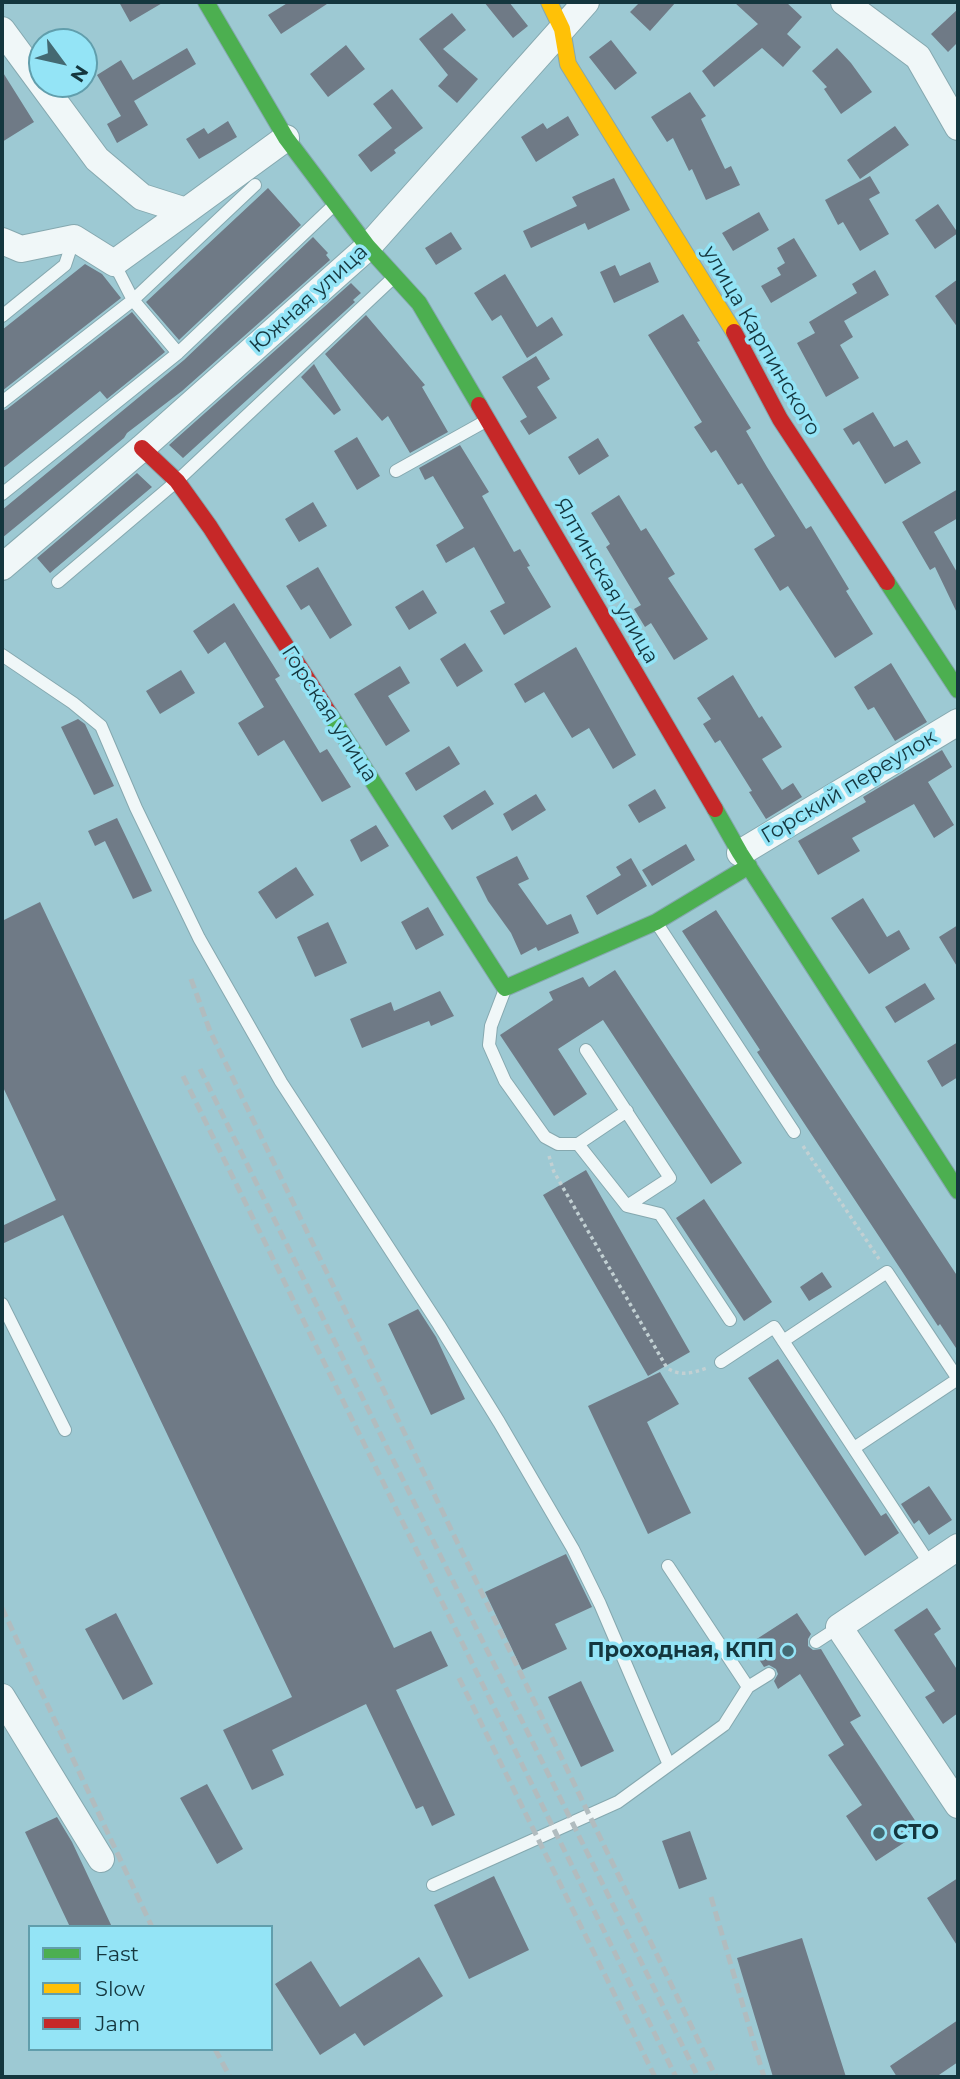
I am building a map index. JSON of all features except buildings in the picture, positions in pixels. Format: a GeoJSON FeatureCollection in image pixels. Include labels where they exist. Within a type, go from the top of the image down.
{"type":"FeatureCollection","features":[{"type":"Feature","properties":{"kind":"street","name":"Ялтинская улица"},"geometry":{"type":"LineString","coordinates":[[206,2],[286,138],[368,247],[419,303],[745,860],[958,1191]]}},
{"type":"Feature","properties":{"kind":"street","name":"улица Карпинского"},"geometry":{"type":"LineString","coordinates":[[549,2],[562,29],[568,64],[739,341],[780,419],[958,690]]}},
{"type":"Feature","properties":{"kind":"street","name":"Южная улица"},"geometry":{"type":"LineString","coordinates":[[2,567],[142,448],[368,247],[586,2]]}},
{"type":"Feature","properties":{"kind":"street"},"geometry":{"type":"LineString","coordinates":[[844,2],[918,57],[958,127]]}},
{"type":"Feature","properties":{"kind":"street"},"geometry":{"type":"LineString","coordinates":[[2,30],[97,159],[142,197],[186,211]]}},
{"type":"Feature","properties":{"kind":"street"},"geometry":{"type":"LineString","coordinates":[[2,241],[21,248],[74,238],[114,263],[286,138]]}},
{"type":"Feature","properties":{"kind":"street","name":"Горская улица"},"geometry":{"type":"LineString","coordinates":[[142,448],[177,481],[217,539],[505,988]]}},
{"type":"Feature","properties":{"kind":"street","name":"Горский переулок"},"geometry":{"type":"LineString","coordinates":[[505,988],[656,922],[745,860],[958,722]]}},
{"type":"Feature","properties":{"kind":"street"},"geometry":{"type":"LineString","coordinates":[[958,1547],[839,1627],[958,1805]]}},
{"type":"Feature","properties":{"kind":"street"},"geometry":{"type":"LineString","coordinates":[[2,1698],[100,1859]]}},
{"type":"Feature","properties":{"kind":"lane"},"geometry":{"type":"LineString","coordinates":[[2,402],[133,300],[255,185]]}},
{"type":"Feature","properties":{"kind":"lane"},"geometry":{"type":"LineString","coordinates":[[2,494],[178,354],[336,204]]}},
{"type":"Feature","properties":{"kind":"lane"},"geometry":{"type":"LineString","coordinates":[[2,316],[65,265],[74,238]]}},
{"type":"Feature","properties":{"kind":"lane"},"geometry":{"type":"LineString","coordinates":[[114,263],[133,300],[178,354]]}},
{"type":"Feature","properties":{"kind":"lane"},"geometry":{"type":"LineString","coordinates":[[58,582],[177,481],[395,276]]}},
{"type":"Feature","properties":{"kind":"lane"},"geometry":{"type":"LineString","coordinates":[[397,471],[487,420]]}},
{"type":"Feature","properties":{"kind":"lane"},"geometry":{"type":"LineString","coordinates":[[2,655],[102,726],[136,808],[199,938],[281,1082],[439,1325],[573,1549],[600,1604],[669,1765]]}},
{"type":"Feature","properties":{"kind":"lane"},"geometry":{"type":"LineString","coordinates":[[656,922],[794,1132]]}},
{"type":"Feature","properties":{"kind":"lane"},"geometry":{"type":"LineString","coordinates":[[505,988],[491,1026],[489,1045],[505,1081],[545,1137],[558,1144],[578,1144],[627,1111]]}},
{"type":"Feature","properties":{"kind":"lane"},"geometry":{"type":"LineString","coordinates":[[586,1050],[670,1178],[627,1206]]}},
{"type":"Feature","properties":{"kind":"lane"},"geometry":{"type":"LineString","coordinates":[[578,1144],[627,1206],[660,1214],[730,1320]]}},
{"type":"Feature","properties":{"kind":"lane"},"geometry":{"type":"LineString","coordinates":[[783,1341],[887,1272],[958,1379],[854,1448]]}},
{"type":"Feature","properties":{"kind":"lane"},"geometry":{"type":"LineString","coordinates":[[2,1304],[65,1430]]}},
{"type":"Feature","properties":{"kind":"lane"},"geometry":{"type":"LineString","coordinates":[[721,1362],[774,1327],[931,1566]]}},
{"type":"Feature","properties":{"kind":"lane"},"geometry":{"type":"LineString","coordinates":[[668,1566],[748,1687]]}},
{"type":"Feature","properties":{"kind":"lane"},"geometry":{"type":"LineString","coordinates":[[816,1642],[839,1627]]}},
{"type":"Feature","properties":{"kind":"lane"},"geometry":{"type":"LineString","coordinates":[[433,1885],[618,1802],[724,1726],[748,1687],[769,1674]]}},
{"type":"Feature","properties":{"kind":"path"},"geometry":{"type":"LineString","coordinates":[[794,1132],[887,1272]]}},
{"type":"Feature","properties":{"kind":"path"},"geometry":{"type":"LineString","coordinates":[[551,1140],[548,1159],[554,1172],[667,1368],[674,1373],[690,1374],[721,1362]]}},
{"type":"Feature","properties":{"kind":"railway"},"geometry":{"type":"LineString","coordinates":[[191,979],[210,1031],[716,2077]]}},
{"type":"Feature","properties":{"kind":"railway"},"geometry":{"type":"LineString","coordinates":[[200,1069],[698,2077]]}},
{"type":"Feature","properties":{"kind":"railway"},"geometry":{"type":"LineString","coordinates":[[183,1076],[676,2077]]}},
{"type":"Feature","properties":{"kind":"railway"},"geometry":{"type":"LineString","coordinates":[[2,1608],[151,1925]]}},
{"type":"Feature","properties":{"kind":"railway"},"geometry":{"type":"LineString","coordinates":[[459,1678],[655,2077]]}},
{"type":"Feature","properties":{"kind":"railway"},"geometry":{"type":"LineString","coordinates":[[711,1897],[764,2077]]}},
{"type":"Feature","properties":{"kind":"railway"},"geometry":{"type":"LineString","coordinates":[[216,2051],[230,2077]]}},
{"type":"Feature","properties":{"kind":"traffic: fast"},"geometry":{"type":"LineString","coordinates":[[206,2],[286,138],[368,247],[419,303],[479,405]]}},
{"type":"Feature","properties":{"kind":"traffic: fast"},"geometry":{"type":"LineString","coordinates":[[887,582],[958,690]]}},
{"type":"Feature","properties":{"kind":"traffic: fast"},"geometry":{"type":"LineString","coordinates":[[329,713],[505,988],[656,922],[749,866]]}},
{"type":"Feature","properties":{"kind":"traffic: fast"},"geometry":{"type":"LineString","coordinates":[[715,809],[740,853],[958,1191]]}},
{"type":"Feature","properties":{"kind":"traffic: slow"},"geometry":{"type":"LineString","coordinates":[[549,2],[562,29],[568,64],[734,332]]}},
{"type":"Feature","properties":{"kind":"traffic: jam"},"geometry":{"type":"LineString","coordinates":[[734,332],[780,419],[887,582]]}},
{"type":"Feature","properties":{"kind":"traffic: jam"},"geometry":{"type":"LineString","coordinates":[[479,405],[715,809]]}},
{"type":"Feature","properties":{"kind":"traffic: jam"},"geometry":{"type":"LineString","coordinates":[[142,448],[177,481],[210,527],[329,713]]}},
{"type":"Feature","properties":{"kind":"place","name":"Проходная, КПП"},"geometry":{"type":"Point","coordinates":[788,1651]}},
{"type":"Feature","properties":{"kind":"place","name":"СТО"},"geometry":{"type":"Point","coordinates":[879,1833]}}]}
